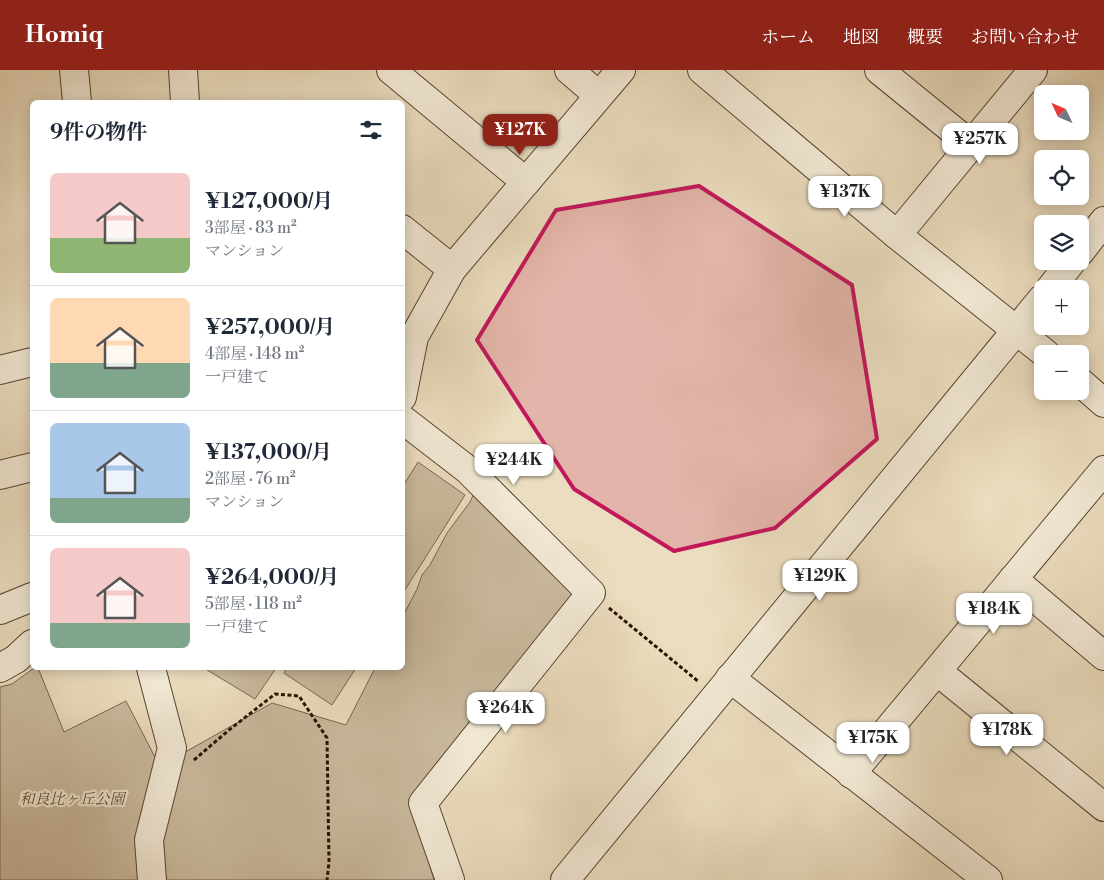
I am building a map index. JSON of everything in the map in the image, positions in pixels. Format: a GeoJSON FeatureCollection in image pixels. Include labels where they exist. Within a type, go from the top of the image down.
{"type":"FeatureCollection","features":[{"type":"Feature","properties":{"kind":"street"},"geometry":{"type":"LineString","coordinates":[[74,70],[77,100]]}},
{"type":"Feature","properties":{"kind":"street"},"geometry":{"type":"LineString","coordinates":[[183,70],[185,100]]}},
{"type":"Feature","properties":{"kind":"street"},"geometry":{"type":"LineString","coordinates":[[391,70],[526,182]]}},
{"type":"Feature","properties":{"kind":"street"},"geometry":{"type":"LineString","coordinates":[[569,70],[598,95]]}},
{"type":"Feature","properties":{"kind":"street"},"geometry":{"type":"LineString","coordinates":[[405,366],[408,335],[452,269],[620,70]]}},
{"type":"Feature","properties":{"kind":"street"},"geometry":{"type":"LineString","coordinates":[[702,70],[897,234],[1036,345]]}},
{"type":"Feature","properties":{"kind":"street"},"geometry":{"type":"LineString","coordinates":[[879,70],[970,144]]}},
{"type":"Feature","properties":{"kind":"street"},"geometry":{"type":"LineString","coordinates":[[897,234],[1033,70]]}},
{"type":"Feature","properties":{"kind":"street"},"geometry":{"type":"LineString","coordinates":[[1089,240],[1104,221]]}},
{"type":"Feature","properties":{"kind":"street"},"geometry":{"type":"LineString","coordinates":[[405,231],[452,269]]}},
{"type":"Feature","properties":{"kind":"street"},"geometry":{"type":"LineString","coordinates":[[1057,280],[1065,270]]}},
{"type":"Feature","properties":{"kind":"street"},"geometry":{"type":"LineString","coordinates":[[565,880],[1034,309]]}},
{"type":"Feature","properties":{"kind":"street"},"geometry":{"type":"LineString","coordinates":[[0,370],[30,362]]}},
{"type":"Feature","properties":{"kind":"street"},"geometry":{"type":"LineString","coordinates":[[1089,390],[1104,403]]}},
{"type":"Feature","properties":{"kind":"street"},"geometry":{"type":"LineString","coordinates":[[405,421],[468,470],[591,593],[423,803],[450,880]]}},
{"type":"Feature","properties":{"kind":"street"},"geometry":{"type":"LineString","coordinates":[[0,475],[30,468]]}},
{"type":"Feature","properties":{"kind":"street"},"geometry":{"type":"LineString","coordinates":[[851,774],[1013,579],[1099,486]]}},
{"type":"Feature","properties":{"kind":"street"},"geometry":{"type":"LineString","coordinates":[[1013,579],[1104,656]]}},
{"type":"Feature","properties":{"kind":"street"},"geometry":{"type":"LineString","coordinates":[[0,610],[30,598]]}},
{"type":"Feature","properties":{"kind":"street"},"geometry":{"type":"LineString","coordinates":[[0,668],[16,659],[30,646]]}},
{"type":"Feature","properties":{"kind":"street"},"geometry":{"type":"LineString","coordinates":[[152,670],[172,748],[149,840],[152,880]]}},
{"type":"Feature","properties":{"kind":"street"},"geometry":{"type":"LineString","coordinates":[[937,671],[1104,807]]}},
{"type":"Feature","properties":{"kind":"street"},"geometry":{"type":"LineString","coordinates":[[730,678],[988,880]]}},
{"type":"Feature","properties":{"kind":"path"},"geometry":{"type":"LineString","coordinates":[[591,593],[701,683]]}},
{"type":"Feature","properties":{"kind":"path"},"geometry":{"type":"LineString","coordinates":[[192,763],[229,730],[275,694],[299,696],[327,738],[328,880]]}},
{"type":"Feature","properties":{"kind":"highlighted area"},"geometry":{"type":"Polygon","coordinates":[[[699,186],[852,285],[877,439],[775,528],[674,551],[574,489],[477,340],[556,210],[699,186]]]}},
{"type":"Feature","properties":{"kind":"green space"},"geometry":{"type":"Polygon","coordinates":[[[418,462],[465,495],[405,590],[405,483],[418,462]]]}},
{"type":"Feature","properties":{"kind":"green space","name":"和良比ヶ丘公園"},"geometry":{"type":"Polygon","coordinates":[[[475,491],[575,596],[417,792],[428,859],[434,880],[0,880],[0,687],[12,684],[31,670],[39,670],[64,732],[126,701],[158,763],[157,768],[272,703],[346,725],[374,670],[405,670],[405,612],[422,575],[430,565],[447,533],[470,502],[475,491]]]}},
{"type":"Feature","properties":{"kind":"green space"},"geometry":{"type":"Polygon","coordinates":[[[207,670],[275,670],[255,699],[207,670]]]}},
{"type":"Feature","properties":{"kind":"green space"},"geometry":{"type":"Polygon","coordinates":[[[286,670],[355,670],[332,705],[284,673],[286,670]]]}}]}
